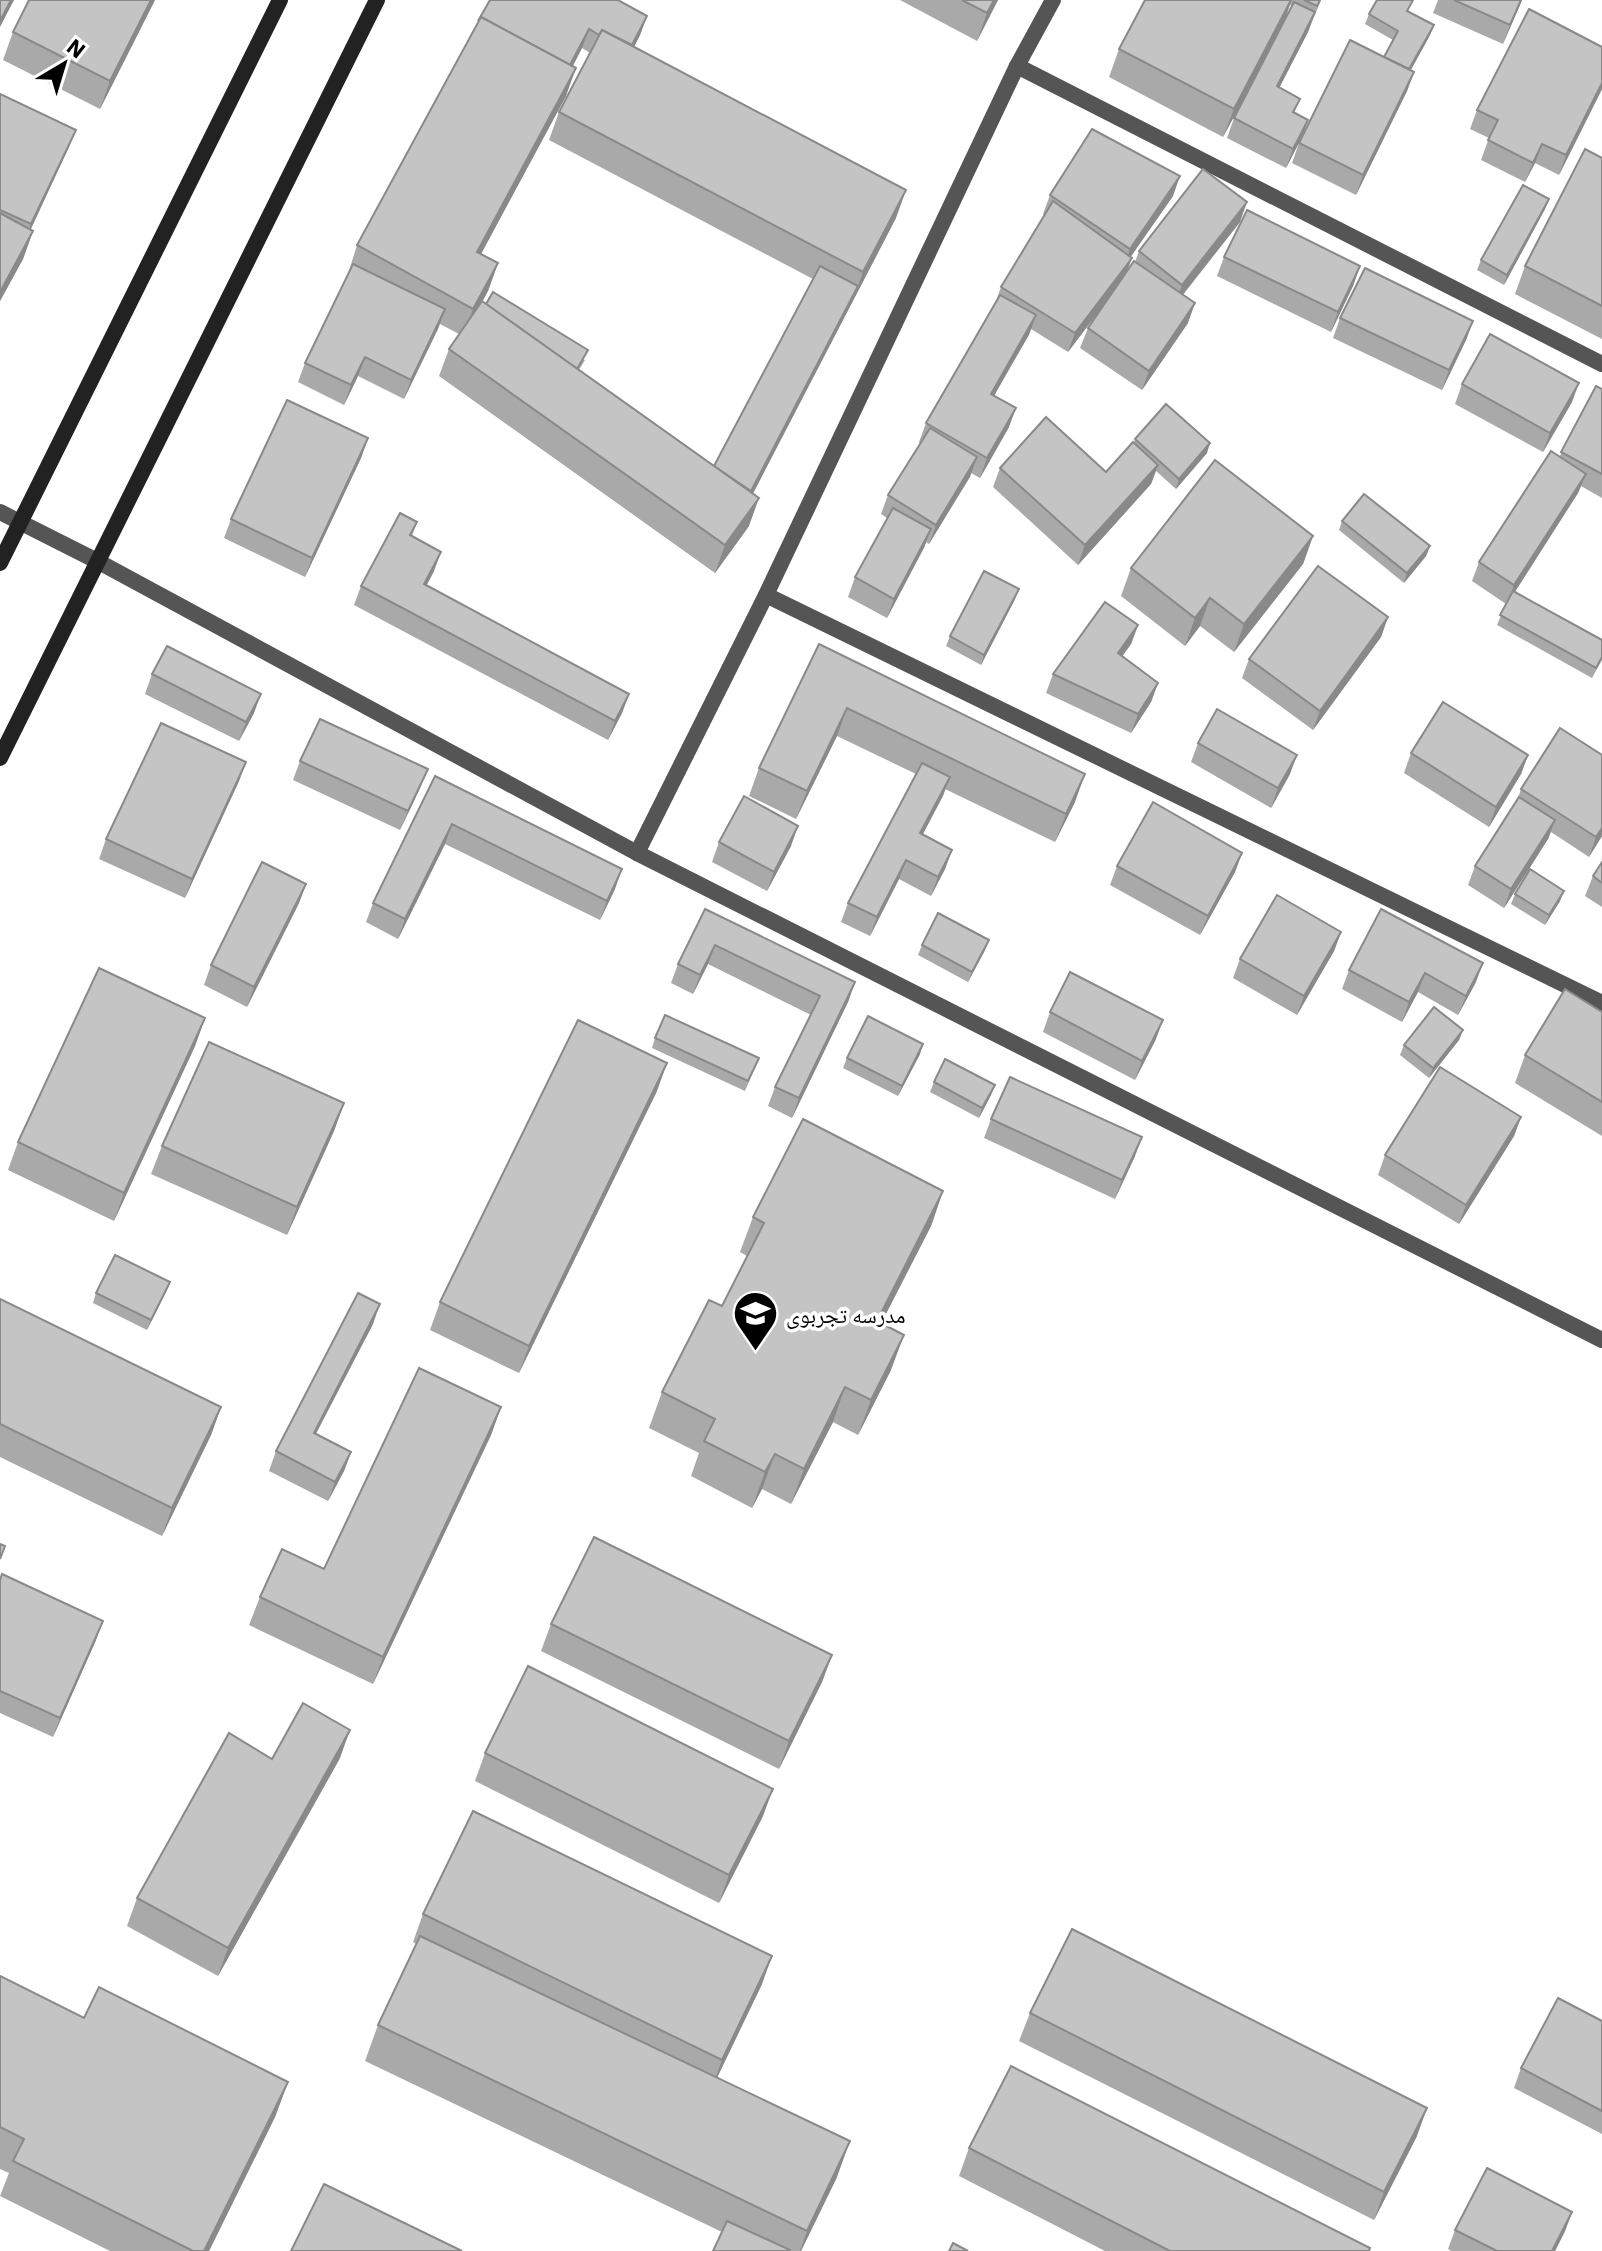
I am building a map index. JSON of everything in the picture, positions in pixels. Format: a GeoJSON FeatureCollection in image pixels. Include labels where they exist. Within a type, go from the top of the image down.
{"type":"FeatureCollection","features":[{"type":"Feature","properties":{"kind":"main road"},"geometry":{"type":"LineString","coordinates":[[0,563],[280,0]]}},
{"type":"Feature","properties":{"kind":"main road"},"geometry":{"type":"LineString","coordinates":[[0,758],[377,0]]}},
{"type":"Feature","properties":{"kind":"street"},"geometry":{"type":"LineString","coordinates":[[637,853],[766,595],[1017,66],[1053,0]]}},
{"type":"Feature","properties":{"kind":"street"},"geometry":{"type":"LineString","coordinates":[[1017,66],[1602,364]]}},
{"type":"Feature","properties":{"kind":"street"},"geometry":{"type":"LineString","coordinates":[[0,512],[99,562],[637,853],[1602,1340]]}},
{"type":"Feature","properties":{"kind":"street"},"geometry":{"type":"LineString","coordinates":[[766,595],[1602,1003]]}},
{"type":"Feature","properties":{"kind":"building"},"geometry":{"type":"Polygon","coordinates":[[[0,0],[11,0],[0,21],[0,0]]]}},
{"type":"Feature","properties":{"kind":"building"},"geometry":{"type":"Polygon","coordinates":[[[29,0],[151,0],[110,81],[13,32],[29,0]]]}},
{"type":"Feature","properties":{"kind":"building"},"geometry":{"type":"Polygon","coordinates":[[[490,0],[618,0],[647,16],[632,45],[602,30],[599,35],[589,29],[570,65],[481,17],[478,21],[490,0]]]}},
{"type":"Feature","properties":{"kind":"building"},"geometry":{"type":"Polygon","coordinates":[[[962,0],[994,0],[987,13],[962,0]]]}},
{"type":"Feature","properties":{"kind":"building"},"geometry":{"type":"Polygon","coordinates":[[[1145,0],[1291,0],[1234,109],[1119,49],[1145,0]]]}},
{"type":"Feature","properties":{"kind":"building"},"geometry":{"type":"Polygon","coordinates":[[[1304,0],[1320,0],[1317,6],[1304,0]]]}},
{"type":"Feature","properties":{"kind":"building"},"geometry":{"type":"Polygon","coordinates":[[[1377,0],[1413,0],[1407,11],[1434,25],[1409,69],[1384,57],[1398,31],[1369,14],[1377,0]]]}},
{"type":"Feature","properties":{"kind":"building"},"geometry":{"type":"Polygon","coordinates":[[[1454,0],[1521,0],[1510,25],[1454,0]]]}},
{"type":"Feature","properties":{"kind":"building"},"geometry":{"type":"Polygon","coordinates":[[[1294,2],[1315,12],[1277,86],[1300,99],[1293,112],[1308,120],[1293,149],[1234,118],[1294,2]]]}},
{"type":"Feature","properties":{"kind":"building"},"geometry":{"type":"Polygon","coordinates":[[[1529,9],[1602,47],[1602,83],[1566,155],[1542,144],[1533,163],[1488,140],[1498,120],[1477,110],[1529,9]]]}},
{"type":"Feature","properties":{"kind":"building"},"geometry":{"type":"Polygon","coordinates":[[[481,17],[576,68],[477,252],[498,263],[473,309],[357,245],[481,17]]]}},
{"type":"Feature","properties":{"kind":"building"},"geometry":{"type":"Polygon","coordinates":[[[602,30],[906,190],[863,272],[559,112],[602,30]]]}},
{"type":"Feature","properties":{"kind":"building"},"geometry":{"type":"Polygon","coordinates":[[[1350,40],[1414,72],[1363,175],[1299,143],[1350,40]]]}},
{"type":"Feature","properties":{"kind":"building"},"geometry":{"type":"Polygon","coordinates":[[[0,94],[76,130],[31,224],[0,210],[0,94]]]}},
{"type":"Feature","properties":{"kind":"building"},"geometry":{"type":"Polygon","coordinates":[[[1092,129],[1180,176],[1130,249],[1050,195],[1092,129]]]}},
{"type":"Feature","properties":{"kind":"building"},"geometry":{"type":"Polygon","coordinates":[[[1585,149],[1602,158],[1602,306],[1525,266],[1585,149]]]}},
{"type":"Feature","properties":{"kind":"building"},"geometry":{"type":"Polygon","coordinates":[[[1203,169],[1247,202],[1182,285],[1139,251],[1203,169]]]}},
{"type":"Feature","properties":{"kind":"building"},"geometry":{"type":"Polygon","coordinates":[[[1523,185],[1549,199],[1507,275],[1481,260],[1523,185]]]}},
{"type":"Feature","properties":{"kind":"building"},"geometry":{"type":"Polygon","coordinates":[[[1053,201],[1132,258],[1075,333],[1001,287],[1053,201]]]}},
{"type":"Feature","properties":{"kind":"building"},"geometry":{"type":"Polygon","coordinates":[[[1247,210],[1360,266],[1338,312],[1224,257],[1247,210]]]}},
{"type":"Feature","properties":{"kind":"building"},"geometry":{"type":"Polygon","coordinates":[[[0,213],[33,231],[0,292],[0,213]]]}},
{"type":"Feature","properties":{"kind":"building"},"geometry":{"type":"Polygon","coordinates":[[[1134,261],[1195,303],[1149,371],[1088,328],[1134,261]]]}},
{"type":"Feature","properties":{"kind":"building"},"geometry":{"type":"Polygon","coordinates":[[[353,264],[445,309],[411,380],[365,357],[351,385],[305,363],[353,264]]]}},
{"type":"Feature","properties":{"kind":"building"},"geometry":{"type":"Polygon","coordinates":[[[820,266],[858,286],[751,491],[714,466],[820,266]]]}},
{"type":"Feature","properties":{"kind":"building"},"geometry":{"type":"Polygon","coordinates":[[[1365,268],[1473,321],[1449,370],[1340,318],[1365,268]]]}},
{"type":"Feature","properties":{"kind":"building"},"geometry":{"type":"Polygon","coordinates":[[[493,292],[588,350],[577,369],[486,304],[493,292]]]}},
{"type":"Feature","properties":{"kind":"building"},"geometry":{"type":"Polygon","coordinates":[[[1000,295],[1036,315],[991,394],[1016,408],[987,458],[926,423],[1000,295]]]}},
{"type":"Feature","properties":{"kind":"building"},"geometry":{"type":"Polygon","coordinates":[[[482,301],[759,498],[725,545],[449,349],[482,301]]]}},
{"type":"Feature","properties":{"kind":"building"},"geometry":{"type":"Polygon","coordinates":[[[1490,334],[1579,383],[1550,433],[1462,384],[1490,334]]]}},
{"type":"Feature","properties":{"kind":"building"},"geometry":{"type":"Polygon","coordinates":[[[1596,386],[1602,389],[1602,474],[1561,452],[1596,386]]]}},
{"type":"Feature","properties":{"kind":"building"},"geometry":{"type":"Polygon","coordinates":[[[287,400],[368,438],[312,558],[231,519],[287,400]]]}},
{"type":"Feature","properties":{"kind":"building"},"geometry":{"type":"Polygon","coordinates":[[[1166,404],[1210,443],[1179,479],[1135,439],[1166,404]]]}},
{"type":"Feature","properties":{"kind":"building"},"geometry":{"type":"Polygon","coordinates":[[[1046,417],[1106,472],[1133,442],[1158,465],[1085,545],[1000,468],[1046,417]]]}},
{"type":"Feature","properties":{"kind":"building"},"geometry":{"type":"Polygon","coordinates":[[[930,428],[977,457],[936,525],[888,495],[930,428]]]}},
{"type":"Feature","properties":{"kind":"building"},"geometry":{"type":"Polygon","coordinates":[[[1551,451],[1586,474],[1514,585],[1479,562],[1551,451]]]}},
{"type":"Feature","properties":{"kind":"building"},"geometry":{"type":"Polygon","coordinates":[[[1215,460],[1313,536],[1244,624],[1210,598],[1195,618],[1131,568],[1215,460]]]}},
{"type":"Feature","properties":{"kind":"building"},"geometry":{"type":"Polygon","coordinates":[[[1364,494],[1430,546],[1407,573],[1342,521],[1364,494]]]}},
{"type":"Feature","properties":{"kind":"building"},"geometry":{"type":"Polygon","coordinates":[[[893,508],[931,529],[894,599],[855,577],[893,508]]]}},
{"type":"Feature","properties":{"kind":"building"},"geometry":{"type":"Polygon","coordinates":[[[400,513],[417,522],[410,535],[441,552],[424,584],[629,694],[615,721],[361,586],[400,513]]]}},
{"type":"Feature","properties":{"kind":"building"},"geometry":{"type":"Polygon","coordinates":[[[1318,566],[1388,617],[1320,711],[1249,659],[1318,566]]]}},
{"type":"Feature","properties":{"kind":"building"},"geometry":{"type":"Polygon","coordinates":[[[984,571],[1019,589],[984,655],[950,636],[984,571]]]}},
{"type":"Feature","properties":{"kind":"building"},"geometry":{"type":"Polygon","coordinates":[[[1513,591],[1602,640],[1602,657],[1596,668],[1500,615],[1513,591]]]}},
{"type":"Feature","properties":{"kind":"building"},"geometry":{"type":"Polygon","coordinates":[[[1105,602],[1138,625],[1118,653],[1158,683],[1138,714],[1053,674],[1105,602]]]}},
{"type":"Feature","properties":{"kind":"building"},"geometry":{"type":"Polygon","coordinates":[[[819,644],[1085,774],[1066,814],[847,708],[807,791],[759,768],[819,644]]]}},
{"type":"Feature","properties":{"kind":"building"},"geometry":{"type":"Polygon","coordinates":[[[167,646],[261,694],[246,722],[152,674],[167,646]]]}},
{"type":"Feature","properties":{"kind":"building"},"geometry":{"type":"Polygon","coordinates":[[[1443,702],[1528,755],[1496,807],[1411,753],[1443,702]]]}},
{"type":"Feature","properties":{"kind":"building"},"geometry":{"type":"Polygon","coordinates":[[[1217,709],[1297,755],[1278,788],[1198,743],[1217,709]]]}},
{"type":"Feature","properties":{"kind":"building"},"geometry":{"type":"Polygon","coordinates":[[[320,719],[428,769],[408,811],[300,761],[320,719]]]}},
{"type":"Feature","properties":{"kind":"building"},"geometry":{"type":"Polygon","coordinates":[[[161,723],[246,762],[192,879],[106,839],[161,723]]]}},
{"type":"Feature","properties":{"kind":"building"},"geometry":{"type":"Polygon","coordinates":[[[1560,728],[1602,755],[1602,828],[1596,837],[1521,789],[1560,728]]]}},
{"type":"Feature","properties":{"kind":"building"},"geometry":{"type":"Polygon","coordinates":[[[922,763],[950,777],[920,833],[952,850],[938,877],[906,860],[877,917],[848,903],[922,763]]]}},
{"type":"Feature","properties":{"kind":"building"},"geometry":{"type":"Polygon","coordinates":[[[435,776],[622,869],[607,901],[452,824],[405,919],[373,903],[435,776]]]}},
{"type":"Feature","properties":{"kind":"building"},"geometry":{"type":"Polygon","coordinates":[[[744,796],[798,826],[774,872],[719,842],[744,796]]]}},
{"type":"Feature","properties":{"kind":"building"},"geometry":{"type":"Polygon","coordinates":[[[1519,797],[1555,820],[1511,889],[1475,866],[1519,797]]]}},
{"type":"Feature","properties":{"kind":"building"},"geometry":{"type":"Polygon","coordinates":[[[1153,802],[1242,853],[1208,916],[1117,866],[1153,802]]]}},
{"type":"Feature","properties":{"kind":"building"},"geometry":{"type":"Polygon","coordinates":[[[262,862],[306,884],[254,987],[211,965],[262,862]]]}},
{"type":"Feature","properties":{"kind":"building"},"geometry":{"type":"Polygon","coordinates":[[[1602,862],[1602,883],[1593,876],[1602,862]]]}},
{"type":"Feature","properties":{"kind":"building"},"geometry":{"type":"Polygon","coordinates":[[[1530,869],[1564,891],[1549,915],[1515,894],[1530,869]]]}},
{"type":"Feature","properties":{"kind":"building"},"geometry":{"type":"Polygon","coordinates":[[[1277,895],[1341,932],[1304,996],[1240,959],[1277,895]]]}},
{"type":"Feature","properties":{"kind":"building"},"geometry":{"type":"Polygon","coordinates":[[[705,909],[855,982],[799,1098],[775,1087],[820,996],[715,945],[700,975],[678,964],[705,909]]]}},
{"type":"Feature","properties":{"kind":"building"},"geometry":{"type":"Polygon","coordinates":[[[1381,909],[1483,963],[1466,996],[1425,973],[1409,1002],[1349,970],[1381,909]]]}},
{"type":"Feature","properties":{"kind":"building"},"geometry":{"type":"Polygon","coordinates":[[[938,913],[989,940],[972,972],[922,945],[938,913]]]}},
{"type":"Feature","properties":{"kind":"building"},"geometry":{"type":"Polygon","coordinates":[[[99,968],[205,1018],[124,1193],[18,1142],[99,968]]]}},
{"type":"Feature","properties":{"kind":"building"},"geometry":{"type":"Polygon","coordinates":[[[1070,972],[1163,1020],[1142,1061],[1050,1012],[1070,972]]]}},
{"type":"Feature","properties":{"kind":"building"},"geometry":{"type":"Polygon","coordinates":[[[1565,989],[1602,1012],[1602,1102],[1525,1055],[1565,989]]]}},
{"type":"Feature","properties":{"kind":"building"},"geometry":{"type":"Polygon","coordinates":[[[1434,1007],[1463,1030],[1433,1068],[1404,1045],[1434,1007]]]}},
{"type":"Feature","properties":{"kind":"building"},"geometry":{"type":"Polygon","coordinates":[[[665,1015],[759,1058],[748,1081],[655,1038],[665,1015]]]}},
{"type":"Feature","properties":{"kind":"building"},"geometry":{"type":"Polygon","coordinates":[[[868,1016],[923,1044],[902,1086],[847,1058],[868,1016]]]}},
{"type":"Feature","properties":{"kind":"building"},"geometry":{"type":"Polygon","coordinates":[[[578,1020],[667,1063],[529,1346],[440,1302],[578,1020]]]}},
{"type":"Feature","properties":{"kind":"building"},"geometry":{"type":"Polygon","coordinates":[[[209,1042],[344,1103],[297,1207],[162,1146],[209,1042]]]}},
{"type":"Feature","properties":{"kind":"building"},"geometry":{"type":"Polygon","coordinates":[[[945,1059],[995,1085],[982,1108],[934,1082],[945,1059]]]}},
{"type":"Feature","properties":{"kind":"building"},"geometry":{"type":"Polygon","coordinates":[[[1440,1067],[1521,1117],[1466,1205],[1385,1155],[1440,1067]]]}},
{"type":"Feature","properties":{"kind":"building"},"geometry":{"type":"Polygon","coordinates":[[[1010,1077],[1142,1137],[1122,1180],[991,1119],[1010,1077]]]}},
{"type":"Feature","properties":{"kind":"building"},"geometry":{"type":"Polygon","coordinates":[[[803,1119],[943,1191],[877,1321],[904,1335],[871,1400],[845,1387],[804,1469],[775,1454],[765,1472],[704,1441],[715,1419],[662,1392],[709,1300],[722,1306],[764,1223],[753,1217],[803,1119]]]}},
{"type":"Feature","properties":{"kind":"building"},"geometry":{"type":"Polygon","coordinates":[[[115,1255],[170,1282],[151,1320],[96,1293],[115,1255]]]}},
{"type":"Feature","properties":{"kind":"building"},"geometry":{"type":"Polygon","coordinates":[[[358,1293],[380,1304],[314,1433],[351,1452],[335,1482],[276,1451],[358,1293]]]}},
{"type":"Feature","properties":{"kind":"building"},"geometry":{"type":"Polygon","coordinates":[[[0,1299],[221,1407],[172,1508],[0,1424],[0,1299]]]}},
{"type":"Feature","properties":{"kind":"building"},"geometry":{"type":"Polygon","coordinates":[[[419,1368],[501,1407],[383,1657],[260,1597],[282,1549],[324,1569],[419,1368]]]}},
{"type":"Feature","properties":{"kind":"building"},"geometry":{"type":"Polygon","coordinates":[[[594,1537],[832,1655],[789,1741],[551,1624],[594,1537]]]}},
{"type":"Feature","properties":{"kind":"building"},"geometry":{"type":"Polygon","coordinates":[[[2,1574],[103,1621],[60,1718],[0,1691],[2,1574]]]}},
{"type":"Feature","properties":{"kind":"building"},"geometry":{"type":"Polygon","coordinates":[[[528,1666],[773,1789],[729,1875],[485,1753],[528,1666]]]}},
{"type":"Feature","properties":{"kind":"building"},"geometry":{"type":"Polygon","coordinates":[[[303,1703],[350,1730],[228,1948],[137,1898],[229,1733],[272,1759],[303,1703]]]}},
{"type":"Feature","properties":{"kind":"building"},"geometry":{"type":"Polygon","coordinates":[[[473,1811],[772,1956],[722,2060],[423,1914],[473,1811]]]}},
{"type":"Feature","properties":{"kind":"building"},"geometry":{"type":"Polygon","coordinates":[[[1072,1929],[1427,2108],[1384,2192],[1030,2013],[1072,1929]]]}},
{"type":"Feature","properties":{"kind":"building"},"geometry":{"type":"Polygon","coordinates":[[[420,1936],[850,2141],[807,2231],[378,2025],[420,1936]]]}},
{"type":"Feature","properties":{"kind":"building"},"geometry":{"type":"Polygon","coordinates":[[[0,1976],[84,2018],[99,1987],[288,2082],[204,2251],[193,2251],[13,2161],[24,2139],[0,2127],[0,1976]]]}},
{"type":"Feature","properties":{"kind":"building"},"geometry":{"type":"Polygon","coordinates":[[[1558,1998],[1602,2021],[1602,2111],[1521,2068],[1558,1998]]]}},
{"type":"Feature","properties":{"kind":"building"},"geometry":{"type":"Polygon","coordinates":[[[1011,2066],[1370,2248],[1369,2251],[1170,2251],[969,2148],[1011,2066]]]}},
{"type":"Feature","properties":{"kind":"building"},"geometry":{"type":"Polygon","coordinates":[[[1487,2168],[1572,2212],[1552,2251],[1497,2251],[1455,2230],[1487,2168]]]}},
{"type":"Feature","properties":{"kind":"building"},"geometry":{"type":"Polygon","coordinates":[[[324,2184],[462,2251],[291,2251],[324,2184]]]}},
{"type":"Feature","properties":{"kind":"building"},"geometry":{"type":"Polygon","coordinates":[[[727,2221],[790,2250],[713,2251],[727,2221]]]}},
{"type":"Feature","properties":{"kind":"building"},"geometry":{"type":"Polygon","coordinates":[[[953,2243],[968,2251],[949,2251],[953,2243]]]}},
{"type":"Feature","properties":{"kind":"place","name":"مدرسه تجربوى"},"geometry":{"type":"Point","coordinates":[755,1353]}}]}
